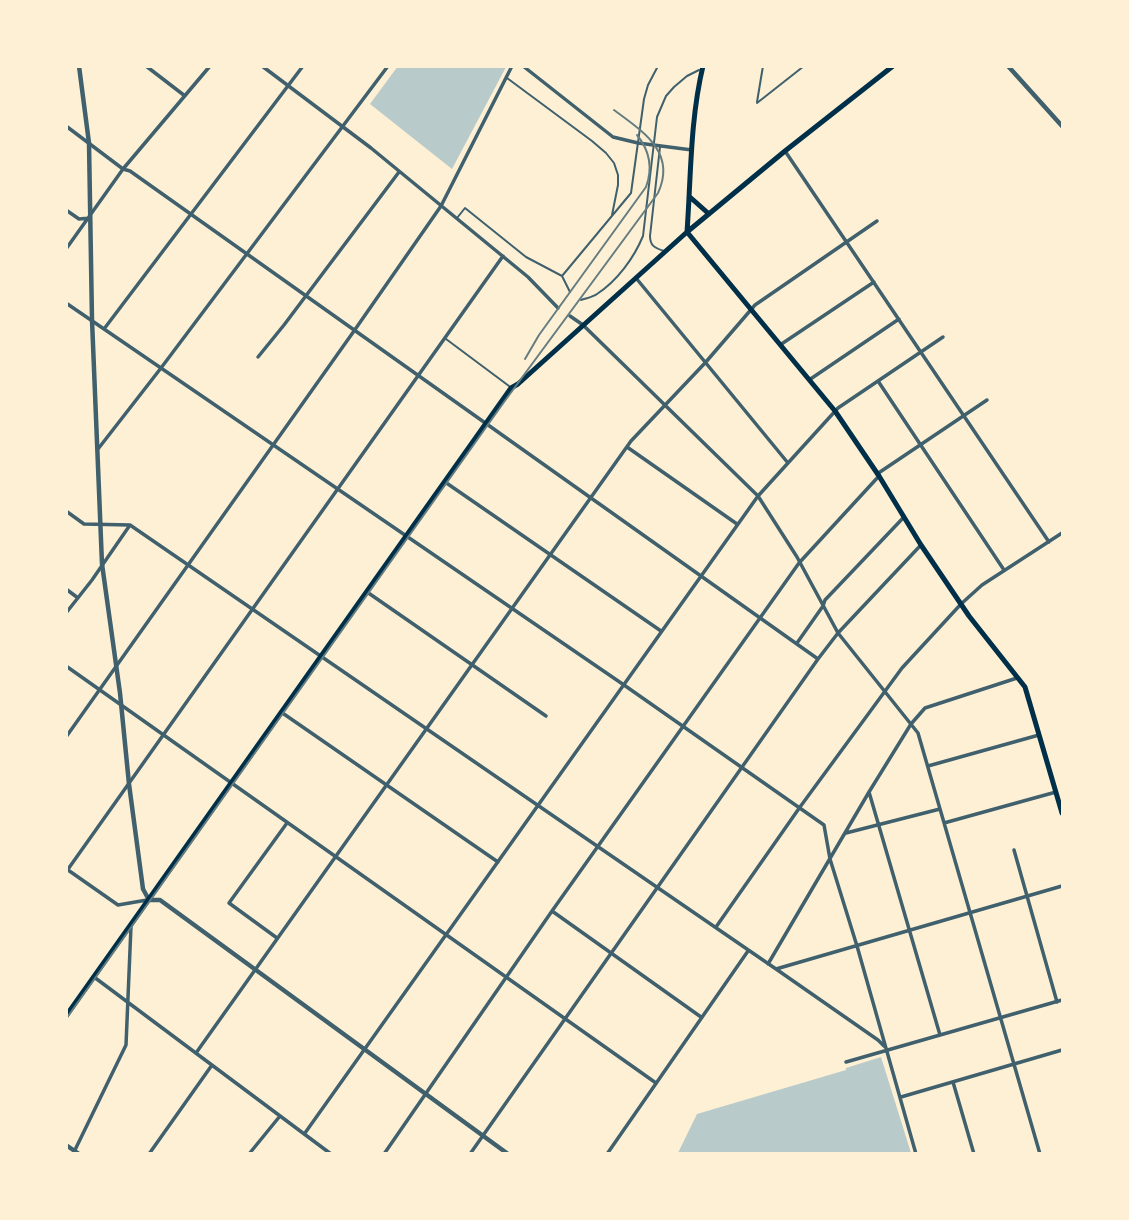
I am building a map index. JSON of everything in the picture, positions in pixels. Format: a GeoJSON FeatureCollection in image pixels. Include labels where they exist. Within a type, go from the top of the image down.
{"type":"FeatureCollection","features":[{"type":"Feature","properties":{"kind":"main road"},"geometry":{"type":"LineString","coordinates":[[66,1016],[511,387],[518,384],[687,232],[892,66]]}},
{"type":"Feature","properties":{"kind":"main road"},"geometry":{"type":"LineString","coordinates":[[703,67],[699,81],[692,150],[687,232],[835,411],[961,604],[1026,687],[1062,813]]}},
{"type":"Feature","properties":{"kind":"main road"},"geometry":{"type":"LineString","coordinates":[[690,197],[709,214]]}},
{"type":"Feature","properties":{"kind":"street"},"geometry":{"type":"LineString","coordinates":[[79,66],[89,143],[92,320],[102,565],[141,881],[149,900]]}},
{"type":"Feature","properties":{"kind":"street"},"geometry":{"type":"LineString","coordinates":[[146,66],[185,96]]}},
{"type":"Feature","properties":{"kind":"street"},"geometry":{"type":"LineString","coordinates":[[66,249],[123,169],[210,66]]}},
{"type":"Feature","properties":{"kind":"street"},"geometry":{"type":"LineString","coordinates":[[262,66],[344,127],[503,256],[558,308]]}},
{"type":"Feature","properties":{"kind":"street"},"geometry":{"type":"LineString","coordinates":[[104,329],[303,66]]}},
{"type":"Feature","properties":{"kind":"street"},"geometry":{"type":"LineString","coordinates":[[98,449],[388,66]]}},
{"type":"Feature","properties":{"kind":"street"},"geometry":{"type":"LineString","coordinates":[[66,737],[441,206],[512,66]]}},
{"type":"Feature","properties":{"kind":"street"},"geometry":{"type":"LineString","coordinates":[[523,66],[613,137],[692,150]]}},
{"type":"Feature","properties":{"kind":"street"},"geometry":{"type":"LineString","coordinates":[[1008,66],[1062,126]]}},
{"type":"Feature","properties":{"kind":"street"},"geometry":{"type":"LineString","coordinates":[[66,126],[123,169],[130,171],[818,659]]}},
{"type":"Feature","properties":{"kind":"street"},"geometry":{"type":"LineString","coordinates":[[785,151],[1049,542]]}},
{"type":"Feature","properties":{"kind":"street"},"geometry":{"type":"LineString","coordinates":[[258,357],[400,172]]}},
{"type":"Feature","properties":{"kind":"street"},"geometry":{"type":"LineString","coordinates":[[66,210],[79,219],[90,218]]}},
{"type":"Feature","properties":{"kind":"street"},"geometry":{"type":"LineString","coordinates":[[196,1053],[631,441],[705,363],[751,309],[877,222]]}},
{"type":"Feature","properties":{"kind":"street"},"geometry":{"type":"LineString","coordinates":[[503,256],[67,870],[118,905],[160,900],[508,1153]]}},
{"type":"Feature","properties":{"kind":"street"},"geometry":{"type":"LineString","coordinates":[[636,278],[788,464]]}},
{"type":"Feature","properties":{"kind":"street"},"geometry":{"type":"LineString","coordinates":[[780,345],[874,282]]}},
{"type":"Feature","properties":{"kind":"street"},"geometry":{"type":"LineString","coordinates":[[66,303],[824,825],[830,859],[916,1153]]}},
{"type":"Feature","properties":{"kind":"street"},"geometry":{"type":"LineString","coordinates":[[570,316],[583,325],[758,496],[797,557],[838,634],[918,733],[1040,1153]]}},
{"type":"Feature","properties":{"kind":"street"},"geometry":{"type":"LineString","coordinates":[[809,380],[899,319]]}},
{"type":"Feature","properties":{"kind":"street"},"geometry":{"type":"LineString","coordinates":[[305,1133],[758,496],[835,411],[943,337]]}},
{"type":"Feature","properties":{"kind":"street"},"geometry":{"type":"LineString","coordinates":[[878,381],[1004,570]]}},
{"type":"Feature","properties":{"kind":"street"},"geometry":{"type":"LineString","coordinates":[[384,1153],[597,846],[799,563],[878,475],[987,400]]}},
{"type":"Feature","properties":{"kind":"street"},"geometry":{"type":"LineString","coordinates":[[627,447],[737,524]]}},
{"type":"Feature","properties":{"kind":"street"},"geometry":{"type":"LineString","coordinates":[[445,482],[661,631]]}},
{"type":"Feature","properties":{"kind":"street"},"geometry":{"type":"LineString","coordinates":[[66,510],[84,524],[130,526],[776,969],[877,1039],[888,1051]]}},
{"type":"Feature","properties":{"kind":"street"},"geometry":{"type":"LineString","coordinates":[[797,643],[825,600],[904,517]]}},
{"type":"Feature","properties":{"kind":"street"},"geometry":{"type":"LineString","coordinates":[[66,613],[130,526]]}},
{"type":"Feature","properties":{"kind":"street"},"geometry":{"type":"LineString","coordinates":[[715,927],[902,668],[982,585],[1062,533]]}},
{"type":"Feature","properties":{"kind":"street"},"geometry":{"type":"LineString","coordinates":[[470,1153],[818,659],[921,545]]}},
{"type":"Feature","properties":{"kind":"street"},"geometry":{"type":"LineString","coordinates":[[66,589],[78,598]]}},
{"type":"Feature","properties":{"kind":"street"},"geometry":{"type":"LineString","coordinates":[[367,592],[546,716]]}},
{"type":"Feature","properties":{"kind":"street"},"geometry":{"type":"LineString","coordinates":[[66,666],[656,1083]]}},
{"type":"Feature","properties":{"kind":"street"},"geometry":{"type":"LineString","coordinates":[[768,964],[869,792],[911,724],[925,708],[1020,678]]}},
{"type":"Feature","properties":{"kind":"street"},"geometry":{"type":"LineString","coordinates":[[281,712],[498,862]]}},
{"type":"Feature","properties":{"kind":"street"},"geometry":{"type":"LineString","coordinates":[[928,766],[1039,735]]}},
{"type":"Feature","properties":{"kind":"street"},"geometry":{"type":"LineString","coordinates":[[869,792],[940,1035]]}},
{"type":"Feature","properties":{"kind":"street"},"geometry":{"type":"LineString","coordinates":[[944,823],[1056,792]]}},
{"type":"Feature","properties":{"kind":"street"},"geometry":{"type":"LineString","coordinates":[[846,834],[940,809]]}},
{"type":"Feature","properties":{"kind":"street"},"geometry":{"type":"LineString","coordinates":[[277,938],[229,903],[287,823]]}},
{"type":"Feature","properties":{"kind":"street"},"geometry":{"type":"LineString","coordinates":[[1014,850],[1056,1002]]}},
{"type":"Feature","properties":{"kind":"street"},"geometry":{"type":"LineString","coordinates":[[776,969],[1062,886]]}},
{"type":"Feature","properties":{"kind":"street"},"geometry":{"type":"LineString","coordinates":[[552,911],[702,1018]]}},
{"type":"Feature","properties":{"kind":"street"},"geometry":{"type":"LineString","coordinates":[[66,1145],[75,1152],[126,1045],[131,924]]}},
{"type":"Feature","properties":{"kind":"street"},"geometry":{"type":"LineString","coordinates":[[607,1153],[748,951]]}},
{"type":"Feature","properties":{"kind":"street"},"geometry":{"type":"LineString","coordinates":[[94,977],[331,1153]]}},
{"type":"Feature","properties":{"kind":"street"},"geometry":{"type":"LineString","coordinates":[[846,1062],[1062,1000]]}},
{"type":"Feature","properties":{"kind":"street"},"geometry":{"type":"LineString","coordinates":[[66,1002],[73,1007]]}},
{"type":"Feature","properties":{"kind":"street"},"geometry":{"type":"LineString","coordinates":[[901,1097],[1062,1050]]}},
{"type":"Feature","properties":{"kind":"street"},"geometry":{"type":"LineString","coordinates":[[149,1153],[212,1065]]}},
{"type":"Feature","properties":{"kind":"street"},"geometry":{"type":"LineString","coordinates":[[953,1082],[974,1153]]}},
{"type":"Feature","properties":{"kind":"street"},"geometry":{"type":"LineString","coordinates":[[248,1153],[281,1116]]}},
{"type":"Feature","properties":{"kind":"lane"},"geometry":{"type":"LineString","coordinates":[[562,276],[633,188],[643,105],[648,85],[658,66]]}},
{"type":"Feature","properties":{"kind":"lane"},"geometry":{"type":"LineString","coordinates":[[762,66],[757,103],[804,66]]}},
{"type":"Feature","properties":{"kind":"lane"},"geometry":{"type":"LineString","coordinates":[[581,300],[596,296],[619,274],[639,246],[643,236],[657,117],[666,96],[680,81],[703,67]]}},
{"type":"Feature","properties":{"kind":"lane"},"geometry":{"type":"LineString","coordinates":[[506,78],[592,141],[614,163],[618,185],[612,216]]}},
{"type":"Feature","properties":{"kind":"lane"},"geometry":{"type":"LineString","coordinates":[[660,146],[650,243],[665,252]]}},
{"type":"Feature","properties":{"kind":"lane"},"geometry":{"type":"LineString","coordinates":[[456,219],[465,208],[526,257],[562,276],[570,292]]}},
{"type":"Feature","properties":{"kind":"lane"},"geometry":{"type":"LineString","coordinates":[[445,339],[511,387]]}},
{"type":"Feature","properties":{"kind":"shaded area"},"geometry":{"type":"Polygon","coordinates":[[[398,66],[506,67],[452,169],[370,104],[398,66]]]}},
{"type":"Feature","properties":{"kind":"shaded area"},"geometry":{"type":"Polygon","coordinates":[[[881,1057],[911,1153],[678,1153],[697,1114],[881,1057]]]}},
{"type":"Feature","properties":{"kind":"railway"},"geometry":{"type":"LineString","coordinates":[[66,1019],[504,402],[658,193],[663,179],[660,154],[645,135],[614,110]]}},
{"type":"Feature","properties":{"kind":"railway"},"geometry":{"type":"LineString","coordinates":[[525,359],[539,335],[646,187],[649,160],[637,135]]}}]}
